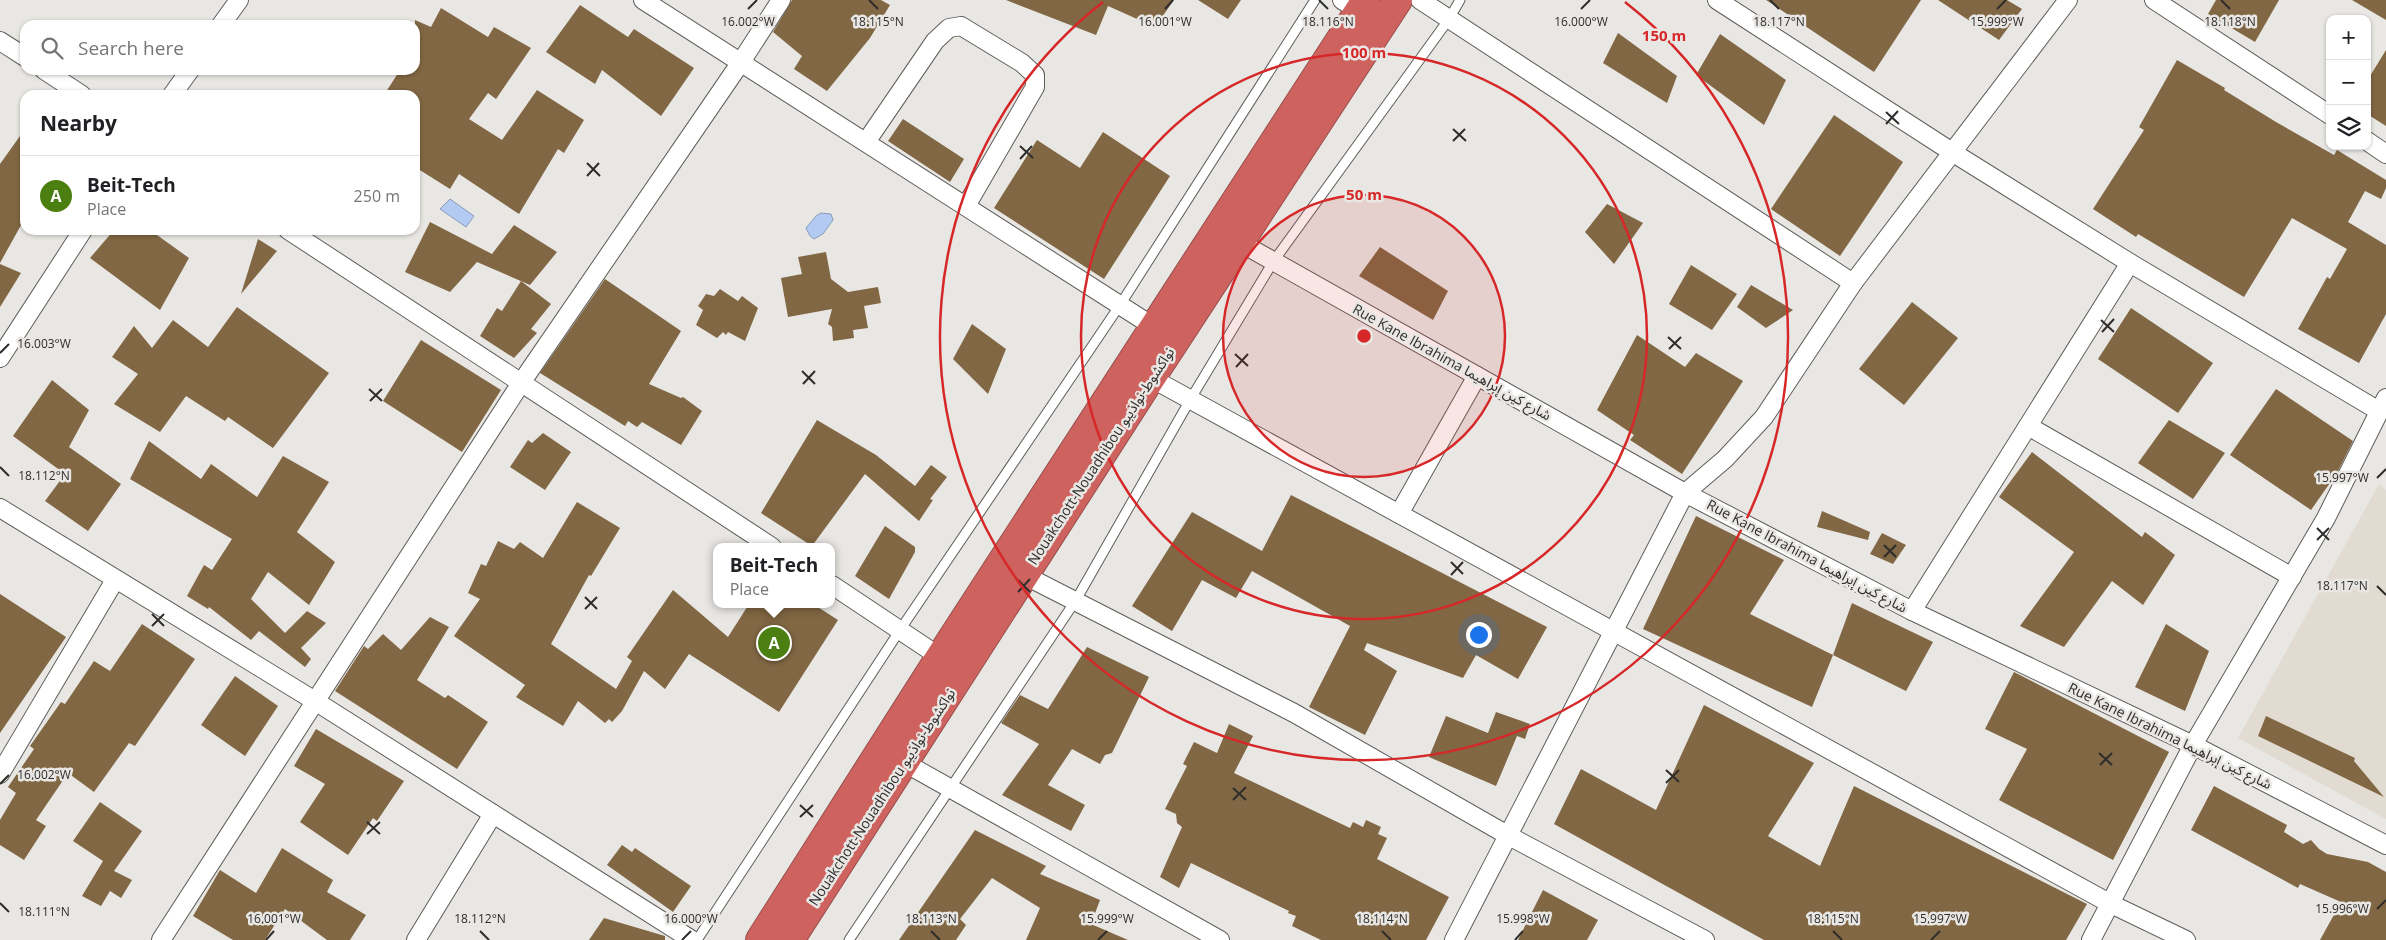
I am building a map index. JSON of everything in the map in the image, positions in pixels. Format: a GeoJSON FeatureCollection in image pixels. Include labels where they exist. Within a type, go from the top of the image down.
{"type":"FeatureCollection","features":[{"type":"Feature","properties":{"kind":"highway","name":"Nouakchott-Nouadhibou نواكشوط-نواذيبو"},"geometry":{"type":"LineString","coordinates":[[790,940],[1151,378],[1398,0]]}},
{"type":"Feature","properties":{"kind":"highway","name":"Nouakchott-Nouadhibou نواكشوط-نواذيبو"},"geometry":{"type":"LineString","coordinates":[[760,940],[940,657],[1154,327],[1356,4]]}},
{"type":"Feature","properties":{"kind":"street"},"geometry":{"type":"LineString","coordinates":[[224,20],[238,0]]}},
{"type":"Feature","properties":{"kind":"street"},"geometry":{"type":"LineString","coordinates":[[643,0],[1154,327]]}},
{"type":"Feature","properties":{"kind":"street"},"geometry":{"type":"LineString","coordinates":[[161,940],[521,383],[781,0]]}},
{"type":"Feature","properties":{"kind":"street"},"geometry":{"type":"LineString","coordinates":[[1420,0],[1853,283]]}},
{"type":"Feature","properties":{"kind":"street"},"geometry":{"type":"LineString","coordinates":[[1717,0],[1952,152],[2130,263],[2383,405],[2326,518],[2193,745],[2092,940]]}},
{"type":"Feature","properties":{"kind":"street"},"geometry":{"type":"LineString","coordinates":[[1454,940],[1510,836],[1685,493],[1725,459],[1764,417],[1853,283],[2068,0]]}},
{"type":"Feature","properties":{"kind":"street"},"geometry":{"type":"LineString","coordinates":[[2154,0],[2326,112]]}},
{"type":"Feature","properties":{"kind":"street"},"geometry":{"type":"LineString","coordinates":[[866,142],[935,41],[949,28],[961,26],[1022,63],[1035,74],[1035,87],[966,206]]}},
{"type":"Feature","properties":{"kind":"street"},"geometry":{"type":"LineString","coordinates":[[0,41],[20,54]]}},
{"type":"Feature","properties":{"kind":"street"},"geometry":{"type":"LineString","coordinates":[[52,75],[74,90]]}},
{"type":"Feature","properties":{"kind":"street"},"geometry":{"type":"LineString","coordinates":[[176,90],[186,75]]}},
{"type":"Feature","properties":{"kind":"street"},"geometry":{"type":"LineString","coordinates":[[2371,144],[2386,154]]}},
{"type":"Feature","properties":{"kind":"street"},"geometry":{"type":"LineString","coordinates":[[0,358],[80,235]]}},
{"type":"Feature","properties":{"kind":"street"},"geometry":{"type":"LineString","coordinates":[[296,235],[766,543]]}},
{"type":"Feature","properties":{"kind":"street","name":"Rue Kane Ibrahima شارع كين إبراهيما"},"geometry":{"type":"LineString","coordinates":[[1241,243],[1685,493],[1912,611],[2193,745],[2386,845]]}},
{"type":"Feature","properties":{"kind":"street"},"geometry":{"type":"LineString","coordinates":[[1912,611],[2130,263]]}},
{"type":"Feature","properties":{"kind":"street"},"geometry":{"type":"LineString","coordinates":[[1399,514],[1477,376]]}},
{"type":"Feature","properties":{"kind":"street"},"geometry":{"type":"LineString","coordinates":[[1151,378],[1613,633],[2111,904],[2186,940]]}},
{"type":"Feature","properties":{"kind":"street"},"geometry":{"type":"LineString","coordinates":[[2028,426],[2292,577]]}},
{"type":"Feature","properties":{"kind":"street"},"geometry":{"type":"LineString","coordinates":[[0,508],[315,701],[692,940]]}},
{"type":"Feature","properties":{"kind":"street"},"geometry":{"type":"LineString","coordinates":[[1024,575],[1076,600],[1294,714],[1510,836],[1705,940]]}},
{"type":"Feature","properties":{"kind":"street"},"geometry":{"type":"LineString","coordinates":[[0,774],[115,580]]}},
{"type":"Feature","properties":{"kind":"street"},"geometry":{"type":"LineString","coordinates":[[835,587],[940,657]]}},
{"type":"Feature","properties":{"kind":"street"},"geometry":{"type":"LineString","coordinates":[[905,763],[1218,940]]}},
{"type":"Feature","properties":{"kind":"street"},"geometry":{"type":"LineString","coordinates":[[416,940],[493,814]]}},
{"type":"Feature","properties":{"kind":"lane"},"geometry":{"type":"LineString","coordinates":[[697,940],[900,630],[1120,305],[1315,0]]}},
{"type":"Feature","properties":{"kind":"lane"},"geometry":{"type":"LineString","coordinates":[[849,940],[1076,600],[1190,400],[1273,262],[1449,19],[1460,0]]}},
{"type":"Feature","properties":{"kind":"shaded area"},"geometry":{"type":"Polygon","coordinates":[[[2379,484],[2386,490],[2386,819],[2238,738],[2379,484]]]}},
{"type":"Feature","properties":{"kind":"water"},"geometry":{"type":"Polygon","coordinates":[[[450,199],[474,216],[466,227],[440,209],[450,199]]]}},
{"type":"Feature","properties":{"kind":"water"},"geometry":{"type":"Polygon","coordinates":[[[821,213],[831,214],[833,220],[823,234],[814,239],[806,228],[821,213]]]}},
{"type":"Feature","properties":{"kind":"building"},"geometry":{"type":"Polygon","coordinates":[[[792,0],[881,0],[890,5],[870,38],[827,91],[794,69],[802,56],[773,32],[792,0]]]}},
{"type":"Feature","properties":{"kind":"building"},"geometry":{"type":"Polygon","coordinates":[[[1006,0],[1174,0],[1155,27],[1108,6],[1096,35],[1006,0]]]}},
{"type":"Feature","properties":{"kind":"building"},"geometry":{"type":"Polygon","coordinates":[[[1198,0],[1241,0],[1228,19],[1198,0]]]}},
{"type":"Feature","properties":{"kind":"building"},"geometry":{"type":"Polygon","coordinates":[[[1766,0],[1921,0],[1874,72],[1766,0]]]}},
{"type":"Feature","properties":{"kind":"building"},"geometry":{"type":"Polygon","coordinates":[[[1938,0],[2007,0],[2022,9],[1999,40],[1938,0]]]}},
{"type":"Feature","properties":{"kind":"building"},"geometry":{"type":"Polygon","coordinates":[[[2216,0],[2279,0],[2255,42],[2208,14],[2216,0]]]}},
{"type":"Feature","properties":{"kind":"building"},"geometry":{"type":"Polygon","coordinates":[[[2352,0],[2386,0],[2386,20],[2352,0]]]}},
{"type":"Feature","properties":{"kind":"building"},"geometry":{"type":"Polygon","coordinates":[[[580,5],[628,37],[634,29],[694,68],[661,116],[602,70],[595,84],[546,52],[580,5]]]}},
{"type":"Feature","properties":{"kind":"building"},"geometry":{"type":"Polygon","coordinates":[[[441,8],[488,37],[494,27],[531,48],[496,99],[488,93],[469,119],[502,140],[537,90],[584,120],[564,153],[558,149],[519,214],[459,174],[450,189],[420,170],[420,90],[387,90],[397,75],[420,75],[420,22],[431,27],[441,8]]]}},
{"type":"Feature","properties":{"kind":"building"},"geometry":{"type":"Polygon","coordinates":[[[1618,33],[1677,76],[1667,103],[1603,63],[1618,33]]]}},
{"type":"Feature","properties":{"kind":"building"},"geometry":{"type":"Polygon","coordinates":[[[1720,34],[1786,80],[1764,125],[1696,75],[1720,34]]]}},
{"type":"Feature","properties":{"kind":"building"},"geometry":{"type":"Polygon","coordinates":[[[2386,50],[2386,126],[2371,117],[2371,74],[2386,50]]]}},
{"type":"Feature","properties":{"kind":"building"},"geometry":{"type":"Polygon","coordinates":[[[2177,60],[2225,88],[2224,90],[2276,122],[2334,155],[2337,150],[2386,180],[2386,188],[2381,199],[2365,191],[2348,222],[2386,245],[2386,314],[2359,363],[2298,329],[2327,277],[2330,279],[2347,249],[2292,218],[2244,297],[2138,234],[2136,237],[2093,209],[2144,130],[2139,127],[2177,60]]]}},
{"type":"Feature","properties":{"kind":"building"},"geometry":{"type":"Polygon","coordinates":[[[1834,115],[1903,162],[1840,256],[1771,209],[1834,115]]]}},
{"type":"Feature","properties":{"kind":"building"},"geometry":{"type":"Polygon","coordinates":[[[903,119],[964,159],[950,182],[888,141],[903,119]]]}},
{"type":"Feature","properties":{"kind":"building"},"geometry":{"type":"Polygon","coordinates":[[[1103,132],[1170,176],[1104,279],[994,208],[1037,140],[1080,168],[1103,132]]]}},
{"type":"Feature","properties":{"kind":"building"},"geometry":{"type":"Polygon","coordinates":[[[20,136],[20,227],[0,263],[0,164],[20,136]]]}},
{"type":"Feature","properties":{"kind":"building"},"geometry":{"type":"Polygon","coordinates":[[[1607,204],[1643,223],[1614,264],[1585,232],[1607,204]]]}},
{"type":"Feature","properties":{"kind":"building"},"geometry":{"type":"Polygon","coordinates":[[[430,222],[492,254],[514,225],[557,252],[530,285],[477,262],[450,292],[405,272],[430,222]]]}},
{"type":"Feature","properties":{"kind":"building"},"geometry":{"type":"Polygon","coordinates":[[[110,235],[157,235],[189,258],[160,310],[90,258],[110,235]]]}},
{"type":"Feature","properties":{"kind":"building"},"geometry":{"type":"Polygon","coordinates":[[[258,239],[277,251],[241,294],[258,239]]]}},
{"type":"Feature","properties":{"kind":"building"},"geometry":{"type":"Polygon","coordinates":[[[1380,247],[1448,291],[1433,320],[1359,276],[1380,247]]]}},
{"type":"Feature","properties":{"kind":"building"},"geometry":{"type":"Polygon","coordinates":[[[826,252],[831,279],[848,292],[878,287],[881,303],[864,306],[868,328],[853,330],[854,338],[833,341],[832,327],[828,324],[832,309],[788,317],[781,278],[802,274],[798,257],[826,252]]]}},
{"type":"Feature","properties":{"kind":"building"},"geometry":{"type":"Polygon","coordinates":[[[0,264],[21,273],[0,307],[0,264]]]}},
{"type":"Feature","properties":{"kind":"building"},"geometry":{"type":"Polygon","coordinates":[[[1691,265],[1737,294],[1712,330],[1669,304],[1691,265]]]}},
{"type":"Feature","properties":{"kind":"building"},"geometry":{"type":"Polygon","coordinates":[[[605,279],[681,331],[649,384],[681,398],[683,397],[702,411],[681,445],[642,422],[637,427],[628,421],[625,426],[540,373],[605,279]]]}},
{"type":"Feature","properties":{"kind":"building"},"geometry":{"type":"Polygon","coordinates":[[[521,281],[551,304],[531,329],[537,333],[514,358],[480,336],[497,308],[502,311],[521,281]]]}},
{"type":"Feature","properties":{"kind":"building"},"geometry":{"type":"Polygon","coordinates":[[[1751,285],[1793,310],[1766,328],[1737,307],[1751,285]]]}},
{"type":"Feature","properties":{"kind":"building"},"geometry":{"type":"Polygon","coordinates":[[[720,289],[738,301],[742,296],[758,308],[745,341],[728,332],[726,335],[723,332],[717,338],[696,325],[703,310],[698,306],[706,294],[714,296],[720,289]]]}},
{"type":"Feature","properties":{"kind":"building"},"geometry":{"type":"Polygon","coordinates":[[[1912,302],[1958,338],[1904,405],[1859,369],[1912,302]]]}},
{"type":"Feature","properties":{"kind":"building"},"geometry":{"type":"Polygon","coordinates":[[[237,307],[329,373],[273,448],[228,417],[225,421],[186,396],[160,432],[114,404],[138,374],[112,357],[134,326],[152,348],[173,320],[208,347],[237,307]]]}},
{"type":"Feature","properties":{"kind":"building"},"geometry":{"type":"Polygon","coordinates":[[[2131,308],[2213,363],[2178,413],[2098,359],[2131,308]]]}},
{"type":"Feature","properties":{"kind":"building"},"geometry":{"type":"Polygon","coordinates":[[[972,324],[1006,349],[988,394],[953,359],[972,324]]]}},
{"type":"Feature","properties":{"kind":"building"},"geometry":{"type":"Polygon","coordinates":[[[1637,335],[1685,367],[1696,353],[1743,381],[1682,474],[1630,440],[1634,435],[1597,410],[1637,335]]]}},
{"type":"Feature","properties":{"kind":"building"},"geometry":{"type":"Polygon","coordinates":[[[421,340],[501,390],[462,452],[383,401],[421,340]]]}},
{"type":"Feature","properties":{"kind":"building"},"geometry":{"type":"Polygon","coordinates":[[[52,380],[89,410],[69,447],[121,484],[88,531],[45,501],[65,474],[13,436],[52,380]]]}},
{"type":"Feature","properties":{"kind":"building"},"geometry":{"type":"Polygon","coordinates":[[[2276,389],[2353,441],[2337,473],[2311,510],[2230,455],[2276,389]]]}},
{"type":"Feature","properties":{"kind":"building"},"geometry":{"type":"Polygon","coordinates":[[[817,420],[876,455],[915,486],[931,465],[947,477],[930,499],[933,500],[919,521],[865,474],[814,543],[807,543],[761,513],[817,420]]]}},
{"type":"Feature","properties":{"kind":"building"},"geometry":{"type":"Polygon","coordinates":[[[2169,420],[2225,453],[2193,499],[2138,463],[2169,420]]]}},
{"type":"Feature","properties":{"kind":"building"},"geometry":{"type":"Polygon","coordinates":[[[543,433],[571,452],[545,490],[510,467],[528,440],[532,443],[543,433]]]}},
{"type":"Feature","properties":{"kind":"building"},"geometry":{"type":"Polygon","coordinates":[[[149,441],[201,479],[211,464],[257,497],[283,456],[329,482],[297,532],[335,562],[309,605],[268,572],[251,599],[285,633],[307,611],[326,623],[301,648],[311,659],[305,667],[259,631],[251,640],[209,607],[208,609],[187,596],[204,565],[212,570],[232,539],[130,479],[149,441]]]}},
{"type":"Feature","properties":{"kind":"building"},"geometry":{"type":"Polygon","coordinates":[[[2032,452],[2142,537],[2145,532],[2175,555],[2143,605],[2112,581],[2064,647],[2020,626],[2074,552],[1999,497],[2032,452]]]}},
{"type":"Feature","properties":{"kind":"building"},"geometry":{"type":"Polygon","coordinates":[[[1291,495],[1547,627],[1518,679],[1476,655],[1463,678],[1367,643],[1364,650],[1397,671],[1365,735],[1309,707],[1350,626],[1252,571],[1236,598],[1202,580],[1172,631],[1132,606],[1192,512],[1262,551],[1291,495]]]}},
{"type":"Feature","properties":{"kind":"building"},"geometry":{"type":"Polygon","coordinates":[[[577,502],[620,528],[591,576],[589,575],[551,644],[616,689],[632,661],[627,657],[673,590],[728,637],[746,608],[819,608],[838,620],[779,712],[689,654],[665,689],[644,671],[622,711],[612,722],[609,719],[605,723],[578,701],[563,726],[516,697],[525,685],[454,636],[480,599],[468,593],[481,564],[486,566],[498,541],[514,549],[520,542],[543,558],[577,502]]]}},
{"type":"Feature","properties":{"kind":"building"},"geometry":{"type":"Polygon","coordinates":[[[1822,511],[1870,532],[1868,540],[1817,527],[1822,511]]]}},
{"type":"Feature","properties":{"kind":"building"},"geometry":{"type":"Polygon","coordinates":[[[1696,516],[1784,560],[1750,614],[1833,655],[1812,707],[1643,629],[1696,516]]]}},
{"type":"Feature","properties":{"kind":"building"},"geometry":{"type":"Polygon","coordinates":[[[885,526],[915,547],[915,552],[889,599],[855,576],[885,526]]]}},
{"type":"Feature","properties":{"kind":"building"},"geometry":{"type":"Polygon","coordinates":[[[1882,533],[1906,545],[1893,564],[1870,554],[1882,533]]]}},
{"type":"Feature","properties":{"kind":"building"},"geometry":{"type":"Polygon","coordinates":[[[0,594],[66,637],[0,733],[0,594]]]}},
{"type":"Feature","properties":{"kind":"building"},"geometry":{"type":"Polygon","coordinates":[[[1852,603],[1933,642],[1906,691],[1833,655],[1852,603]]]}},
{"type":"Feature","properties":{"kind":"building"},"geometry":{"type":"Polygon","coordinates":[[[430,617],[449,627],[417,680],[445,698],[448,695],[488,722],[457,769],[335,691],[364,646],[368,649],[383,634],[401,650],[430,617]]]}},
{"type":"Feature","properties":{"kind":"building"},"geometry":{"type":"Polygon","coordinates":[[[142,624],[195,659],[135,746],[129,743],[94,792],[68,773],[36,820],[46,826],[24,860],[0,845],[0,820],[16,793],[8,787],[34,749],[30,746],[61,702],[65,704],[94,661],[110,671],[142,624]]]}},
{"type":"Feature","properties":{"kind":"building"},"geometry":{"type":"Polygon","coordinates":[[[2166,624],[2209,651],[2185,711],[2135,687],[2166,624]]]}},
{"type":"Feature","properties":{"kind":"building"},"geometry":{"type":"Polygon","coordinates":[[[1087,647],[1149,677],[1112,753],[1105,755],[1100,764],[1072,749],[1048,785],[1085,805],[1071,831],[1002,795],[1039,744],[1001,723],[1020,695],[1048,709],[1087,647]]]}},
{"type":"Feature","properties":{"kind":"building"},"geometry":{"type":"Polygon","coordinates":[[[2014,672],[2169,752],[2113,860],[1999,800],[2027,749],[1985,729],[2014,672]]]}},
{"type":"Feature","properties":{"kind":"building"},"geometry":{"type":"Polygon","coordinates":[[[235,676],[278,706],[245,756],[201,725],[235,676]]]}},
{"type":"Feature","properties":{"kind":"building"},"geometry":{"type":"Polygon","coordinates":[[[1704,705],[1814,763],[1768,836],[1820,866],[1854,786],[2087,904],[2066,940],[1764,940],[1554,824],[1581,769],[1656,810],[1704,705]]]}},
{"type":"Feature","properties":{"kind":"building"},"geometry":{"type":"Polygon","coordinates":[[[1496,712],[1530,724],[1525,739],[1517,736],[1496,786],[1429,757],[1446,716],[1488,733],[1496,712]]]}},
{"type":"Feature","properties":{"kind":"building"},"geometry":{"type":"Polygon","coordinates":[[[2266,716],[2355,758],[2354,761],[2384,797],[2258,736],[2266,716]]]}},
{"type":"Feature","properties":{"kind":"building"},"geometry":{"type":"Polygon","coordinates":[[[1229,724],[1253,736],[1234,773],[1350,828],[1353,822],[1363,827],[1366,820],[1381,827],[1378,834],[1387,838],[1377,859],[1449,897],[1426,940],[1321,940],[1292,926],[1296,916],[1288,913],[1289,911],[1191,863],[1179,888],[1160,877],[1182,827],[1177,823],[1176,814],[1165,809],[1187,766],[1183,764],[1194,742],[1217,753],[1229,724]]]}},
{"type":"Feature","properties":{"kind":"building"},"geometry":{"type":"Polygon","coordinates":[[[316,729],[404,781],[377,821],[373,818],[348,855],[300,822],[325,784],[294,766],[316,729]]]}},
{"type":"Feature","properties":{"kind":"building"},"geometry":{"type":"Polygon","coordinates":[[[2214,786],[2287,825],[2284,832],[2303,844],[2311,840],[2319,849],[2327,854],[2368,862],[2386,872],[2386,940],[2320,940],[2341,902],[2300,884],[2298,888],[2191,830],[2214,786]]]}},
{"type":"Feature","properties":{"kind":"building"},"geometry":{"type":"Polygon","coordinates":[[[100,802],[142,831],[114,871],[132,880],[121,898],[110,891],[101,906],[82,896],[103,861],[73,841],[100,802]]]}},
{"type":"Feature","properties":{"kind":"building"},"geometry":{"type":"Polygon","coordinates":[[[975,830],[1046,866],[1040,874],[1100,900],[1091,924],[1128,940],[1026,940],[1040,908],[992,878],[960,919],[966,925],[956,940],[899,940],[975,830]]]}},
{"type":"Feature","properties":{"kind":"building"},"geometry":{"type":"Polygon","coordinates":[[[622,845],[632,852],[635,848],[691,886],[673,912],[607,865],[622,845]]]}},
{"type":"Feature","properties":{"kind":"building"},"geometry":{"type":"Polygon","coordinates":[[[282,848],[333,880],[327,892],[366,915],[350,940],[327,940],[285,909],[265,940],[233,940],[193,916],[220,870],[256,893],[282,848]]]}},
{"type":"Feature","properties":{"kind":"building"},"geometry":{"type":"Polygon","coordinates":[[[1543,890],[1598,920],[1587,940],[1518,940],[1543,890]]]}},
{"type":"Feature","properties":{"kind":"building"},"geometry":{"type":"Polygon","coordinates":[[[604,918],[665,936],[665,940],[589,940],[604,918]]]}},
{"type":"Feature","properties":{"kind":"place","name":"Beit-Tech"},"geometry":{"type":"Point","coordinates":[774,643]}}]}
